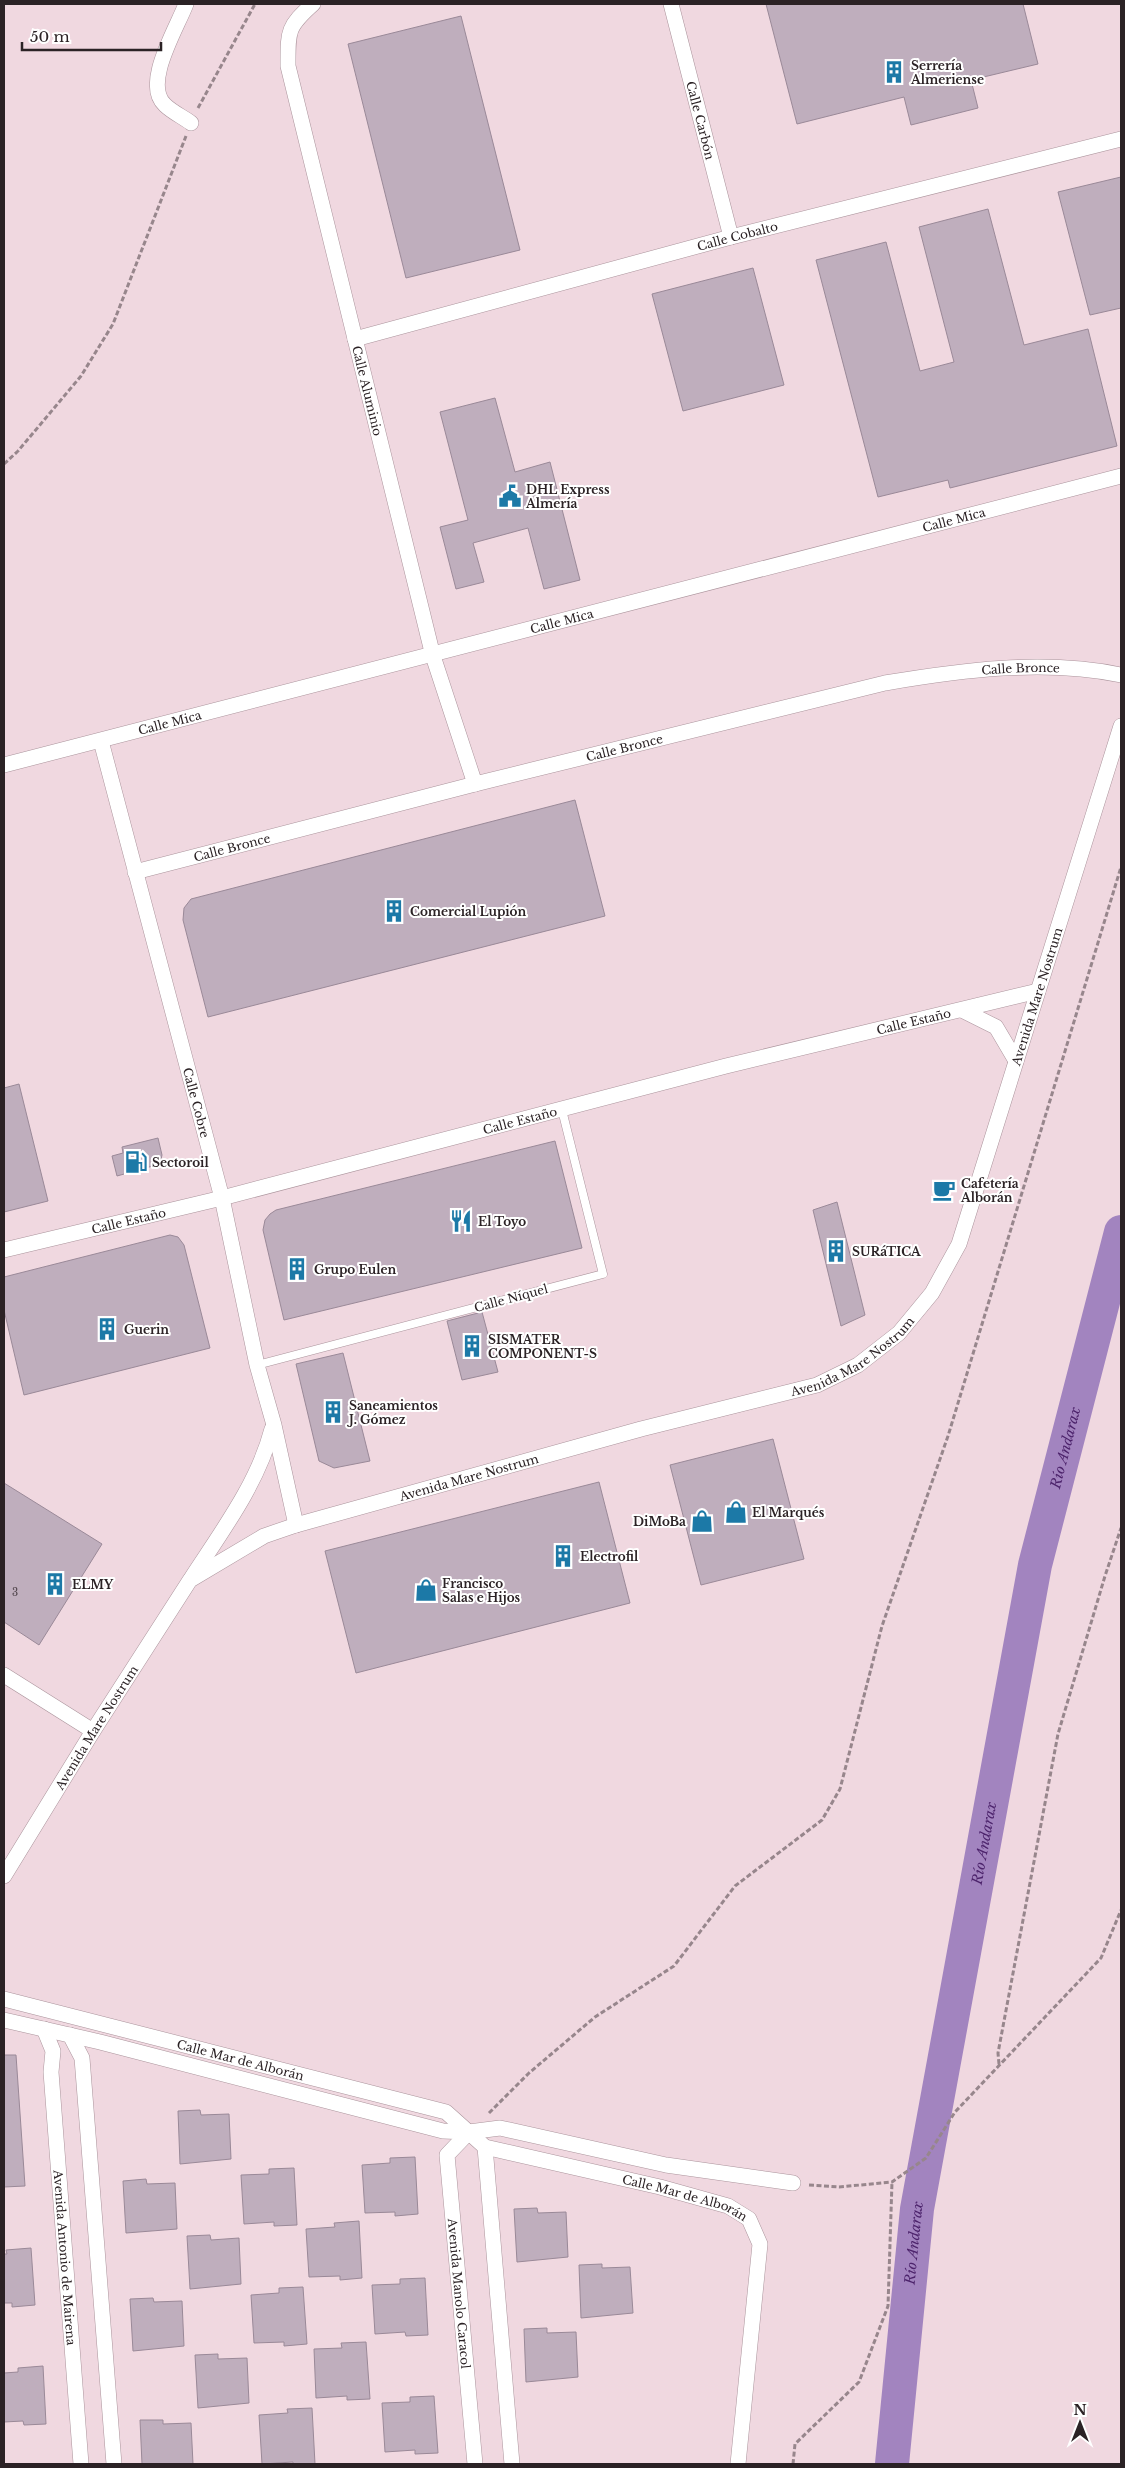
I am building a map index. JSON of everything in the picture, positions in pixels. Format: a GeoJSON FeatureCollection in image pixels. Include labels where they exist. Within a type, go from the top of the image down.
{"type":"FeatureCollection","features":[{"type":"Feature","properties":{"kind":"street"},"geometry":{"type":"LineString","coordinates":[[186,4],[164,56],[156,86],[164,104],[191,123]]}},
{"type":"Feature","properties":{"kind":"street","name":"Calle Aluminio"},"geometry":{"type":"LineString","coordinates":[[313,4],[293,24],[287,35],[288,66],[433,656],[475,784]]}},
{"type":"Feature","properties":{"kind":"street","name":"Calle Carbón"},"geometry":{"type":"LineString","coordinates":[[671,4],[731,237]]}},
{"type":"Feature","properties":{"kind":"street","name":"Calle Cobalto"},"geometry":{"type":"LineString","coordinates":[[354,339],[731,237],[1121,139]]}},
{"type":"Feature","properties":{"kind":"street","name":"Calle Mica"},"geometry":{"type":"LineString","coordinates":[[4,765],[433,656],[1121,476]]}},
{"type":"Feature","properties":{"kind":"street","name":"Calle Bronce"},"geometry":{"type":"LineString","coordinates":[[135,872],[475,784],[885,683],[952,672],[1026,668],[1096,670],[1121,676]]}},
{"type":"Feature","properties":{"kind":"street","name":"Avenida Mare Nostrum"},"geometry":{"type":"LineString","coordinates":[[190,1580],[264,1536],[296,1525],[641,1429],[817,1385],[858,1365],[898,1333],[932,1293],[960,1244],[1121,726]]}},
{"type":"Feature","properties":{"kind":"street","name":"Calle Cobre"},"geometry":{"type":"LineString","coordinates":[[100,741],[222,1198],[257,1366],[274,1425],[296,1525]]}},
{"type":"Feature","properties":{"kind":"street","name":"Calle Estaño"},"geometry":{"type":"LineString","coordinates":[[4,1250],[222,1198],[726,1066],[1038,991]]}},
{"type":"Feature","properties":{"kind":"street"},"geometry":{"type":"LineString","coordinates":[[962,1010],[996,1027],[1016,1061]]}},
{"type":"Feature","properties":{"kind":"street","name":"Avenida Mare Nostrum"},"geometry":{"type":"LineString","coordinates":[[4,1876],[93,1731],[236,1509],[266,1452],[274,1425]]}},
{"type":"Feature","properties":{"kind":"street"},"geometry":{"type":"LineString","coordinates":[[4,1675],[93,1731]]}},
{"type":"Feature","properties":{"kind":"street","name":"Calle Mar de Alborán"},"geometry":{"type":"LineString","coordinates":[[4,1999],[446,2112],[485,2147],[660,2187],[728,2206],[749,2219],[760,2244],[738,2464]]}},
{"type":"Feature","properties":{"kind":"street"},"geometry":{"type":"LineString","coordinates":[[53,2051],[70,2035],[75,2018]]}},
{"type":"Feature","properties":{"kind":"street","name":"Calle Mar de Alborán"},"geometry":{"type":"LineString","coordinates":[[4,2020],[100,2042],[443,2131],[469,2132]]}},
{"type":"Feature","properties":{"kind":"street","name":"Avenida Antonio de Mairena"},"geometry":{"type":"LineString","coordinates":[[44,2029],[53,2051],[51,2072],[81,2464]]}},
{"type":"Feature","properties":{"kind":"street"},"geometry":{"type":"LineString","coordinates":[[70,2035],[82,2058],[114,2464]]}},
{"type":"Feature","properties":{"kind":"street"},"geometry":{"type":"LineString","coordinates":[[82,2058],[100,2042]]}},
{"type":"Feature","properties":{"kind":"street"},"geometry":{"type":"LineString","coordinates":[[469,2132],[500,2128],[666,2165],[793,2183]]}},
{"type":"Feature","properties":{"kind":"street","name":"Avenida Manolo Caracol"},"geometry":{"type":"LineString","coordinates":[[469,2132],[447,2155],[475,2464]]}},
{"type":"Feature","properties":{"kind":"street"},"geometry":{"type":"LineString","coordinates":[[485,2147],[512,2464]]}},
{"type":"Feature","properties":{"kind":"lane","name":"Calle Níquel"},"geometry":{"type":"LineString","coordinates":[[257,1366],[602,1274],[562,1110]]}},
{"type":"Feature","properties":{"kind":"path"},"geometry":{"type":"LineString","coordinates":[[4,464],[18,451],[81,376],[113,324],[191,123],[255,4]]}},
{"type":"Feature","properties":{"kind":"path"},"geometry":{"type":"LineString","coordinates":[[469,2132],[528,2073],[595,2017],[638,1992],[674,1966],[735,1886],[822,1820],[840,1789],[882,1626],[948,1436],[1121,867]]}},
{"type":"Feature","properties":{"kind":"path"},"geometry":{"type":"LineString","coordinates":[[999,2064],[998,2053],[1058,1734],[1121,1528]]}},
{"type":"Feature","properties":{"kind":"path"},"geometry":{"type":"LineString","coordinates":[[793,2183],[838,2187],[892,2182],[926,2158],[954,2112],[1101,1958],[1121,1910]]}},
{"type":"Feature","properties":{"kind":"path"},"geometry":{"type":"LineString","coordinates":[[793,2464],[795,2444],[859,2382],[888,2306],[892,2182]]}},
{"type":"Feature","properties":{"kind":"building","name":"Serrería Almeriense"},"geometry":{"type":"Polygon","coordinates":[[[766,4],[1023,4],[1038,64],[971,80],[978,108],[911,125],[904,97],[797,124],[766,4]]]}},
{"type":"Feature","properties":{"kind":"building"},"geometry":{"type":"Polygon","coordinates":[[[461,16],[520,250],[406,278],[348,44],[461,16]]]}},
{"type":"Feature","properties":{"kind":"building"},"geometry":{"type":"Polygon","coordinates":[[[1121,177],[1121,308],[1090,315],[1058,192],[1121,177]]]}},
{"type":"Feature","properties":{"kind":"building"},"geometry":{"type":"Polygon","coordinates":[[[988,209],[1024,345],[1088,329],[1117,446],[950,488],[948,480],[878,497],[816,260],[886,242],[920,371],[954,362],[919,227],[988,209]]]}},
{"type":"Feature","properties":{"kind":"building"},"geometry":{"type":"Polygon","coordinates":[[[753,268],[784,385],[683,411],[652,294],[753,268]]]}},
{"type":"Feature","properties":{"kind":"building","name":"DHL Express Almería"},"geometry":{"type":"Polygon","coordinates":[[[495,398],[515,472],[550,462],[580,580],[544,589],[528,528],[473,543],[484,582],[456,589],[440,527],[468,520],[440,412],[495,398]]]}},
{"type":"Feature","properties":{"kind":"building","name":"Comercial Lupión"},"geometry":{"type":"Polygon","coordinates":[[[575,800],[605,916],[208,1017],[183,920],[184,908],[191,899],[575,800]]]}},
{"type":"Feature","properties":{"kind":"building"},"geometry":{"type":"Polygon","coordinates":[[[19,1084],[48,1201],[4,1212],[4,1088],[19,1084]]]}},
{"type":"Feature","properties":{"kind":"building"},"geometry":{"type":"Polygon","coordinates":[[[158,1138],[162,1155],[160,1164],[117,1176],[112,1156],[123,1153],[122,1147],[158,1138]]]}},
{"type":"Feature","properties":{"kind":"building"},"geometry":{"type":"Polygon","coordinates":[[[555,1141],[582,1248],[284,1320],[263,1230],[265,1220],[276,1210],[555,1141]]]}},
{"type":"Feature","properties":{"kind":"building","name":"SURáTICA"},"geometry":{"type":"Polygon","coordinates":[[[837,1202],[865,1315],[841,1326],[813,1210],[837,1202]]]}},
{"type":"Feature","properties":{"kind":"building","name":"Guerin"},"geometry":{"type":"Polygon","coordinates":[[[170,1235],[178,1237],[184,1245],[210,1348],[24,1395],[4,1310],[4,1277],[170,1235]]]}},
{"type":"Feature","properties":{"kind":"building","name":"SISMATER COMPONENT-S"},"geometry":{"type":"Polygon","coordinates":[[[482,1312],[498,1372],[462,1380],[447,1321],[482,1312]]]}},
{"type":"Feature","properties":{"kind":"building","name":"Saneamientos J. Gómez"},"geometry":{"type":"Polygon","coordinates":[[[343,1353],[370,1461],[334,1468],[319,1461],[296,1364],[343,1353]]]}},
{"type":"Feature","properties":{"kind":"building"},"geometry":{"type":"Polygon","coordinates":[[[773,1439],[804,1559],[701,1585],[670,1465],[773,1439]]]}},
{"type":"Feature","properties":{"kind":"building","name":"Francisco Salas e Hijos"},"geometry":{"type":"Polygon","coordinates":[[[599,1482],[630,1603],[356,1673],[325,1551],[599,1482]]]}},
{"type":"Feature","properties":{"kind":"building"},"geometry":{"type":"Polygon","coordinates":[[[4,1483],[102,1544],[39,1645],[4,1622],[4,1483]]]}},
{"type":"Feature","properties":{"kind":"building"},"geometry":{"type":"Polygon","coordinates":[[[4,2055],[16,2055],[25,2186],[4,2187],[4,2055]]]}},
{"type":"Feature","properties":{"kind":"building"},"geometry":{"type":"Polygon","coordinates":[[[200,2110],[201,2115],[229,2114],[231,2159],[180,2164],[178,2111],[200,2110]]]}},
{"type":"Feature","properties":{"kind":"building"},"geometry":{"type":"Polygon","coordinates":[[[415,2157],[418,2214],[395,2216],[395,2212],[365,2213],[362,2165],[390,2163],[390,2158],[415,2157]]]}},
{"type":"Feature","properties":{"kind":"building"},"geometry":{"type":"Polygon","coordinates":[[[294,2168],[297,2225],[274,2226],[274,2222],[244,2224],[241,2175],[269,2174],[269,2169],[294,2168]]]}},
{"type":"Feature","properties":{"kind":"building"},"geometry":{"type":"Polygon","coordinates":[[[146,2179],[147,2184],[175,2183],[177,2229],[126,2233],[123,2181],[146,2179]]]}},
{"type":"Feature","properties":{"kind":"building"},"geometry":{"type":"Polygon","coordinates":[[[537,2208],[538,2213],[566,2212],[568,2257],[517,2262],[514,2209],[537,2208]]]}},
{"type":"Feature","properties":{"kind":"building"},"geometry":{"type":"Polygon","coordinates":[[[359,2221],[362,2278],[340,2280],[340,2276],[309,2277],[306,2229],[335,2227],[334,2223],[359,2221]]]}},
{"type":"Feature","properties":{"kind":"building"},"geometry":{"type":"Polygon","coordinates":[[[210,2235],[211,2240],[239,2238],[241,2284],[190,2289],[187,2236],[210,2235]]]}},
{"type":"Feature","properties":{"kind":"building"},"geometry":{"type":"Polygon","coordinates":[[[31,2248],[35,2305],[12,2307],[12,2303],[4,2303],[4,2254],[7,2254],[6,2250],[31,2248]]]}},
{"type":"Feature","properties":{"kind":"building"},"geometry":{"type":"Polygon","coordinates":[[[602,2264],[602,2268],[630,2267],[633,2313],[581,2318],[579,2265],[602,2264]]]}},
{"type":"Feature","properties":{"kind":"building"},"geometry":{"type":"Polygon","coordinates":[[[425,2278],[428,2335],[406,2336],[405,2332],[375,2334],[372,2285],[400,2284],[400,2279],[425,2278]]]}},
{"type":"Feature","properties":{"kind":"building"},"geometry":{"type":"Polygon","coordinates":[[[303,2287],[307,2344],[284,2346],[284,2342],[254,2343],[251,2295],[279,2293],[279,2288],[303,2287]]]}},
{"type":"Feature","properties":{"kind":"building"},"geometry":{"type":"Polygon","coordinates":[[[153,2298],[154,2302],[182,2301],[184,2346],[133,2351],[130,2299],[153,2298]]]}},
{"type":"Feature","properties":{"kind":"building"},"geometry":{"type":"Polygon","coordinates":[[[547,2328],[547,2333],[576,2332],[578,2377],[526,2382],[524,2329],[547,2328]]]}},
{"type":"Feature","properties":{"kind":"building"},"geometry":{"type":"Polygon","coordinates":[[[366,2342],[370,2399],[347,2400],[347,2396],[316,2398],[314,2349],[342,2348],[341,2343],[366,2342]]]}},
{"type":"Feature","properties":{"kind":"building"},"geometry":{"type":"Polygon","coordinates":[[[218,2354],[218,2359],[247,2358],[249,2403],[198,2408],[195,2355],[218,2354]]]}},
{"type":"Feature","properties":{"kind":"building"},"geometry":{"type":"Polygon","coordinates":[[[43,2366],[46,2424],[24,2425],[23,2421],[4,2422],[4,2373],[18,2372],[18,2368],[43,2366]]]}},
{"type":"Feature","properties":{"kind":"building"},"geometry":{"type":"Polygon","coordinates":[[[434,2396],[438,2453],[415,2454],[415,2450],[385,2452],[382,2403],[410,2402],[410,2397],[434,2396]]]}},
{"type":"Feature","properties":{"kind":"building"},"geometry":{"type":"Polygon","coordinates":[[[312,2408],[315,2464],[293,2464],[293,2462],[262,2464],[259,2415],[288,2413],[287,2409],[312,2408]]]}},
{"type":"Feature","properties":{"kind":"building"},"geometry":{"type":"Polygon","coordinates":[[[140,2420],[163,2420],[163,2424],[191,2423],[193,2464],[142,2464],[140,2420]]]}},
{"type":"Feature","properties":{"kind":"waterway","name":"Río Andarax"},"geometry":{"type":"LineString","coordinates":[[892,2464],[917,2209],[1035,1565],[1121,1232]]}},
{"type":"Feature","properties":{"kind":"place","name":"Serrería Almeriense"},"geometry":{"type":"Point","coordinates":[894,72]}},
{"type":"Feature","properties":{"kind":"place","name":"DHL Express Almería"},"geometry":{"type":"Point","coordinates":[510,496]}},
{"type":"Feature","properties":{"kind":"place","name":"Comercial Lupión"},"geometry":{"type":"Point","coordinates":[394,911]}},
{"type":"Feature","properties":{"kind":"place","name":"Sectoroil"},"geometry":{"type":"Point","coordinates":[136,1162]}},
{"type":"Feature","properties":{"kind":"place","name":"Cafetería Alborán"},"geometry":{"type":"Point","coordinates":[944,1190]}},
{"type":"Feature","properties":{"kind":"place","name":"El Toyo"},"geometry":{"type":"Point","coordinates":[461,1221]}},
{"type":"Feature","properties":{"kind":"place","name":"SURáTICA"},"geometry":{"type":"Point","coordinates":[836,1251]}},
{"type":"Feature","properties":{"kind":"place","name":"Grupo Eulen"},"geometry":{"type":"Point","coordinates":[297,1269]}},
{"type":"Feature","properties":{"kind":"place","name":"Guerin"},"geometry":{"type":"Point","coordinates":[107,1329]}},
{"type":"Feature","properties":{"kind":"place","name":"SISMATER COMPONENT-S"},"geometry":{"type":"Point","coordinates":[472,1346]}},
{"type":"Feature","properties":{"kind":"place","name":"Saneamientos J. Gómez"},"geometry":{"type":"Point","coordinates":[333,1412]}},
{"type":"Feature","properties":{"kind":"place","name":"El Marqués"},"geometry":{"type":"Point","coordinates":[736,1512]}},
{"type":"Feature","properties":{"kind":"place","name":"DiMoBa"},"geometry":{"type":"Point","coordinates":[702,1521]}},
{"type":"Feature","properties":{"kind":"place","name":"Electrofil"},"geometry":{"type":"Point","coordinates":[563,1556]}},
{"type":"Feature","properties":{"kind":"place","name":"ELMY"},"geometry":{"type":"Point","coordinates":[55,1584]}},
{"type":"Feature","properties":{"kind":"place","name":"Francisco Salas e Hijos"},"geometry":{"type":"Point","coordinates":[426,1590]}}]}
